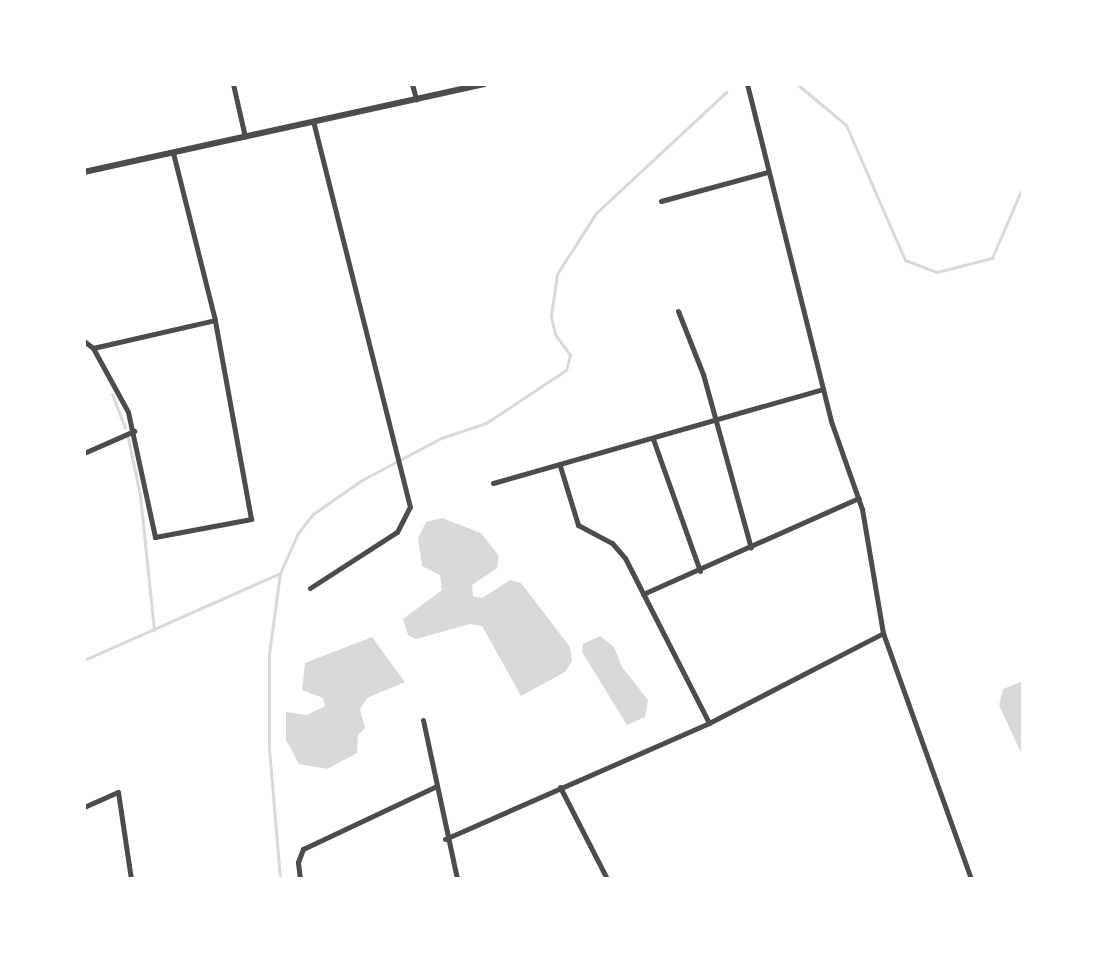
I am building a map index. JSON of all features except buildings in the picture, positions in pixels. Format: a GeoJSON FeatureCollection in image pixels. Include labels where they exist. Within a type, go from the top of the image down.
{"type":"FeatureCollection","features":[{"type":"Feature","properties":{"kind":"street"},"geometry":{"type":"LineString","coordinates":[[233,84],[245,137]]}},
{"type":"Feature","properties":{"kind":"street"},"geometry":{"type":"LineString","coordinates":[[412,84],[416,99]]}},
{"type":"Feature","properties":{"kind":"street"},"geometry":{"type":"LineString","coordinates":[[84,172],[484,84]]}},
{"type":"Feature","properties":{"kind":"street"},"geometry":{"type":"LineString","coordinates":[[747,84],[823,389],[859,498],[883,633],[971,879]]}},
{"type":"Feature","properties":{"kind":"street"},"geometry":{"type":"LineString","coordinates":[[310,588],[403,527],[410,504],[313,122]]}},
{"type":"Feature","properties":{"kind":"street"},"geometry":{"type":"LineString","coordinates":[[84,341],[93,348],[134,431],[155,537],[251,519],[215,320],[173,153]]}},
{"type":"Feature","properties":{"kind":"street"},"geometry":{"type":"LineString","coordinates":[[661,201],[768,172]]}},
{"type":"Feature","properties":{"kind":"street"},"geometry":{"type":"LineString","coordinates":[[678,311],[716,421],[751,548]]}},
{"type":"Feature","properties":{"kind":"street"},"geometry":{"type":"LineString","coordinates":[[93,348],[215,320]]}},
{"type":"Feature","properties":{"kind":"street"},"geometry":{"type":"LineString","coordinates":[[493,483],[823,389]]}},
{"type":"Feature","properties":{"kind":"street"},"geometry":{"type":"LineString","coordinates":[[84,453],[134,431]]}},
{"type":"Feature","properties":{"kind":"street"},"geometry":{"type":"LineString","coordinates":[[653,439],[700,571]]}},
{"type":"Feature","properties":{"kind":"street"},"geometry":{"type":"LineString","coordinates":[[560,466],[578,525],[615,546],[709,723]]}},
{"type":"Feature","properties":{"kind":"street"},"geometry":{"type":"LineString","coordinates":[[643,594],[859,498]]}},
{"type":"Feature","properties":{"kind":"street"},"geometry":{"type":"LineString","coordinates":[[445,839],[709,723],[883,633]]}},
{"type":"Feature","properties":{"kind":"street"},"geometry":{"type":"LineString","coordinates":[[423,720],[445,839],[457,879]]}},
{"type":"Feature","properties":{"kind":"street"},"geometry":{"type":"LineString","coordinates":[[300,879],[300,854],[310,845],[435,787]]}},
{"type":"Feature","properties":{"kind":"street"},"geometry":{"type":"LineString","coordinates":[[560,787],[607,879]]}},
{"type":"Feature","properties":{"kind":"street"},"geometry":{"type":"LineString","coordinates":[[84,807],[118,792],[131,879]]}},
{"type":"Feature","properties":{"kind":"shaded area"},"geometry":{"type":"Polygon","coordinates":[[[442,518],[481,533],[499,556],[497,568],[472,585],[473,596],[482,598],[510,580],[521,583],[570,647],[572,661],[565,672],[521,696],[482,626],[470,624],[416,639],[408,635],[403,619],[442,590],[440,575],[422,566],[418,538],[426,522],[442,518]]]}},
{"type":"Feature","properties":{"kind":"shaded area"},"geometry":{"type":"Polygon","coordinates":[[[600,636],[614,647],[622,667],[648,700],[645,717],[627,725],[582,652],[583,644],[600,636]]]}},
{"type":"Feature","properties":{"kind":"shaded area"},"geometry":{"type":"Polygon","coordinates":[[[372,637],[405,682],[367,698],[360,709],[365,728],[358,735],[357,753],[327,769],[299,764],[286,740],[286,712],[307,715],[325,706],[323,698],[302,690],[305,663],[372,637]]]}},
{"type":"Feature","properties":{"kind":"shaded area"},"geometry":{"type":"Polygon","coordinates":[[[1023,681],[1023,757],[999,705],[1003,689],[1023,681]]]}},
{"type":"Feature","properties":{"kind":"waterway"},"geometry":{"type":"LineString","coordinates":[[797,84],[846,125],[905,260],[937,272],[992,258],[1023,186]]}},
{"type":"Feature","properties":{"kind":"waterway"},"geometry":{"type":"LineString","coordinates":[[280,879],[269,748],[269,654],[280,573],[298,533],[313,514],[362,480],[441,438],[486,423],[566,370],[570,355],[555,334],[551,316],[557,274],[596,213],[726,92]]}},
{"type":"Feature","properties":{"kind":"waterway"},"geometry":{"type":"LineString","coordinates":[[112,394],[125,428]]}},
{"type":"Feature","properties":{"kind":"waterway"},"geometry":{"type":"LineString","coordinates":[[128,438],[140,495],[154,630]]}},
{"type":"Feature","properties":{"kind":"waterway"},"geometry":{"type":"LineString","coordinates":[[84,660],[278,574]]}}]}
